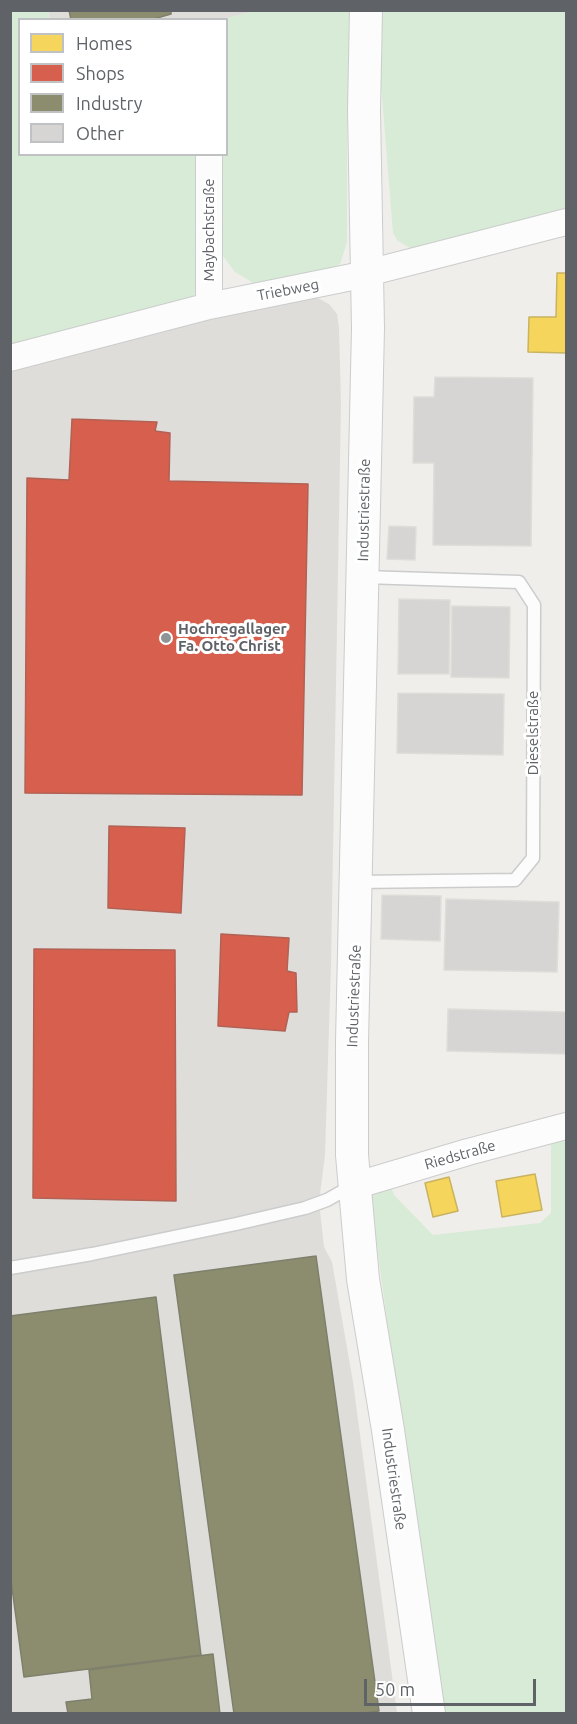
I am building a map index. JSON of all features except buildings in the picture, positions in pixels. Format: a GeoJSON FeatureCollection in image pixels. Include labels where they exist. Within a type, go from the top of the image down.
{"type":"FeatureCollection","features":[{"type":"Feature","properties":{"kind":"street","name":"Industriestraße"},"geometry":{"type":"LineString","coordinates":[[366,10],[364,111],[368,328],[351,1119],[354,1186],[363,1279],[388,1430],[429,1713]]}},
{"type":"Feature","properties":{"kind":"street","name":"Maybachstraße"},"geometry":{"type":"LineString","coordinates":[[209,156],[209,306]]}},
{"type":"Feature","properties":{"kind":"street","name":"Triebweg"},"geometry":{"type":"LineString","coordinates":[[10,358],[209,306],[368,273],[567,222]]}},
{"type":"Feature","properties":{"kind":"street","name":"Riedstraße"},"geometry":{"type":"LineString","coordinates":[[354,1186],[468,1152],[567,1126]]}},
{"type":"Feature","properties":{"kind":"lane","name":"Dieselstraße"},"geometry":{"type":"LineString","coordinates":[[356,882],[515,880],[533,858],[534,605],[519,582],[363,577]]}},
{"type":"Feature","properties":{"kind":"lane"},"geometry":{"type":"LineString","coordinates":[[10,1268],[92,1254],[259,1219],[305,1208],[354,1186]]}},
{"type":"Feature","properties":{"kind":"shaded area"},"geometry":{"type":"Polygon","coordinates":[[[48,11],[255,11],[228,18],[50,18],[48,11]]]}},
{"type":"Feature","properties":{"kind":"shaded area"},"geometry":{"type":"Polygon","coordinates":[[[314,296],[329,304],[337,314],[341,403],[331,964],[325,1155],[319,1202],[324,1247],[332,1262],[353,1382],[397,1713],[11,1714],[11,370],[270,303],[314,296]]]}},
{"type":"Feature","properties":{"kind":"green space"},"geometry":{"type":"Polygon","coordinates":[[[10,11],[48,11],[50,18],[18,18],[18,156],[196,156],[198,285],[192,300],[11,349],[10,11]]]}},
{"type":"Feature","properties":{"kind":"green space"},"geometry":{"type":"Polygon","coordinates":[[[255,11],[355,11],[347,129],[347,242],[340,264],[326,271],[255,284],[235,272],[223,256],[220,156],[228,156],[228,18],[225,18],[255,11]]]}},
{"type":"Feature","properties":{"kind":"green space"},"geometry":{"type":"Polygon","coordinates":[[[380,11],[566,11],[566,215],[424,251],[410,248],[398,241],[393,233],[380,72],[380,11]]]}},
{"type":"Feature","properties":{"kind":"green space"},"geometry":{"type":"Polygon","coordinates":[[[566,1134],[566,1713],[442,1713],[369,1190],[390,1184],[394,1195],[433,1235],[540,1223],[551,1213],[551,1138],[566,1134]]]}},
{"type":"Feature","properties":{"kind":"place","name":"Hochregallager Fa. Otto Christ"},"geometry":{"type":"Point","coordinates":[166,638]}}]}
